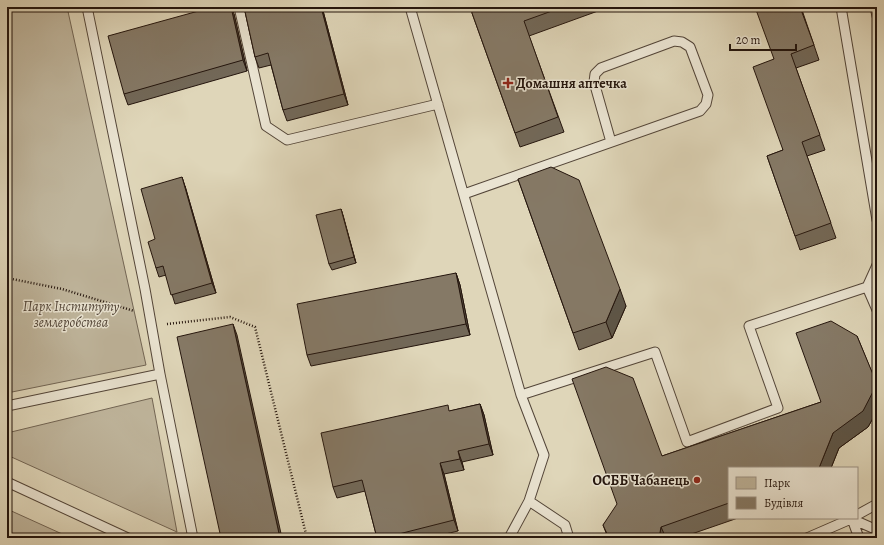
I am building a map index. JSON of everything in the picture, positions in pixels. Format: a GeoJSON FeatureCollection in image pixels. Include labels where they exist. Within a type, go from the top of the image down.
{"type":"FeatureCollection","features":[{"type":"Feature","properties":{"kind":"lane"},"geometry":{"type":"LineString","coordinates":[[87,7],[144,282],[160,374],[193,538]]}},
{"type":"Feature","properties":{"kind":"lane"},"geometry":{"type":"LineString","coordinates":[[239,7],[266,126],[287,140],[438,104]]}},
{"type":"Feature","properties":{"kind":"lane"},"geometry":{"type":"LineString","coordinates":[[410,7],[521,395],[544,455],[529,501],[509,538]]}},
{"type":"Feature","properties":{"kind":"lane"},"geometry":{"type":"LineString","coordinates":[[841,7],[877,220]]}},
{"type":"Feature","properties":{"kind":"lane"},"geometry":{"type":"LineString","coordinates":[[875,7],[877,16]]}},
{"type":"Feature","properties":{"kind":"lane"},"geometry":{"type":"LineString","coordinates":[[464,194],[700,111],[706,104],[708,96],[690,47],[682,42],[674,41],[601,68],[595,74],[594,82],[611,142]]}},
{"type":"Feature","properties":{"kind":"lane"},"geometry":{"type":"LineString","coordinates":[[521,395],[655,352],[687,442],[778,408],[750,326],[867,286],[877,265]]}},
{"type":"Feature","properties":{"kind":"lane"},"geometry":{"type":"LineString","coordinates":[[867,286],[877,310]]}},
{"type":"Feature","properties":{"kind":"lane"},"geometry":{"type":"LineString","coordinates":[[7,406],[160,374]]}},
{"type":"Feature","properties":{"kind":"lane"},"geometry":{"type":"LineString","coordinates":[[7,482],[128,538]]}},
{"type":"Feature","properties":{"kind":"lane"},"geometry":{"type":"LineString","coordinates":[[529,501],[565,525],[569,538]]}},
{"type":"Feature","properties":{"kind":"lane"},"geometry":{"type":"LineString","coordinates":[[858,515],[877,504]]}},
{"type":"Feature","properties":{"kind":"lane"},"geometry":{"type":"LineString","coordinates":[[807,538],[850,519]]}},
{"type":"Feature","properties":{"kind":"lane"},"geometry":{"type":"LineString","coordinates":[[854,519],[859,538]]}},
{"type":"Feature","properties":{"kind":"lane"},"geometry":{"type":"LineString","coordinates":[[858,519],[877,530]]}},
{"type":"Feature","properties":{"kind":"path"},"geometry":{"type":"LineString","coordinates":[[7,278],[62,289],[150,316]]}},
{"type":"Feature","properties":{"kind":"path"},"geometry":{"type":"LineString","coordinates":[[151,326],[230,316],[255,328],[307,538]]}},
{"type":"Feature","properties":{"kind":"green space","name":"Парк Інституту землеробства"},"geometry":{"type":"Polygon","coordinates":[[[7,7],[67,7],[146,365],[7,393],[7,7]]]}},
{"type":"Feature","properties":{"kind":"green space"},"geometry":{"type":"Polygon","coordinates":[[[152,398],[177,532],[7,455],[7,433],[152,398]]]}},
{"type":"Feature","properties":{"kind":"green space"},"geometry":{"type":"Polygon","coordinates":[[[7,509],[71,538],[7,538],[7,509]]]}},
{"type":"Feature","properties":{"kind":"building"},"geometry":{"type":"Polygon","coordinates":[[[213,7],[231,7],[243,60],[124,94],[108,36],[213,7]]]}},
{"type":"Feature","properties":{"kind":"building"},"geometry":{"type":"Polygon","coordinates":[[[244,7],[321,7],[344,94],[283,110],[268,53],[255,57],[244,7]]]}},
{"type":"Feature","properties":{"kind":"building"},"geometry":{"type":"Polygon","coordinates":[[[472,7],[563,7],[524,21],[558,117],[515,133],[472,13],[472,7]]]}},
{"type":"Feature","properties":{"kind":"building"},"geometry":{"type":"Polygon","coordinates":[[[755,7],[800,7],[814,45],[791,54],[820,135],[802,142],[831,223],[795,236],[767,156],[783,150],[753,67],[774,59],[755,7]]]}},
{"type":"Feature","properties":{"kind":"building"},"geometry":{"type":"Polygon","coordinates":[[[551,167],[579,180],[620,289],[606,322],[573,333],[518,179],[551,167]]]}},
{"type":"Feature","properties":{"kind":"building"},"geometry":{"type":"Polygon","coordinates":[[[182,177],[212,283],[171,295],[163,266],[156,268],[148,242],[155,239],[141,189],[182,177]]]}},
{"type":"Feature","properties":{"kind":"building"},"geometry":{"type":"Polygon","coordinates":[[[341,209],[354,257],[329,264],[316,215],[341,209]]]}},
{"type":"Feature","properties":{"kind":"building"},"geometry":{"type":"Polygon","coordinates":[[[456,273],[466,324],[307,355],[297,304],[456,273]]]}},
{"type":"Feature","properties":{"kind":"building"},"geometry":{"type":"Polygon","coordinates":[[[831,321],[857,336],[877,384],[863,411],[833,433],[819,467],[728,467],[728,503],[661,527],[659,538],[609,538],[603,525],[617,504],[572,379],[606,367],[633,378],[662,456],[821,402],[796,333],[831,321]]]}},
{"type":"Feature","properties":{"kind":"building"},"geometry":{"type":"Polygon","coordinates":[[[233,324],[280,538],[221,538],[177,337],[233,324]]]}},
{"type":"Feature","properties":{"kind":"building"},"geometry":{"type":"Polygon","coordinates":[[[480,404],[489,444],[458,451],[460,459],[440,463],[454,520],[383,538],[377,538],[362,480],[333,487],[321,433],[448,405],[449,411],[480,404]]]}},
{"type":"Feature","properties":{"kind":"place","name":"Домашня аптечка"},"geometry":{"type":"Point","coordinates":[508,83]}},
{"type":"Feature","properties":{"kind":"place","name":"ОСББ Чабанець"},"geometry":{"type":"Point","coordinates":[697,480]}}]}
